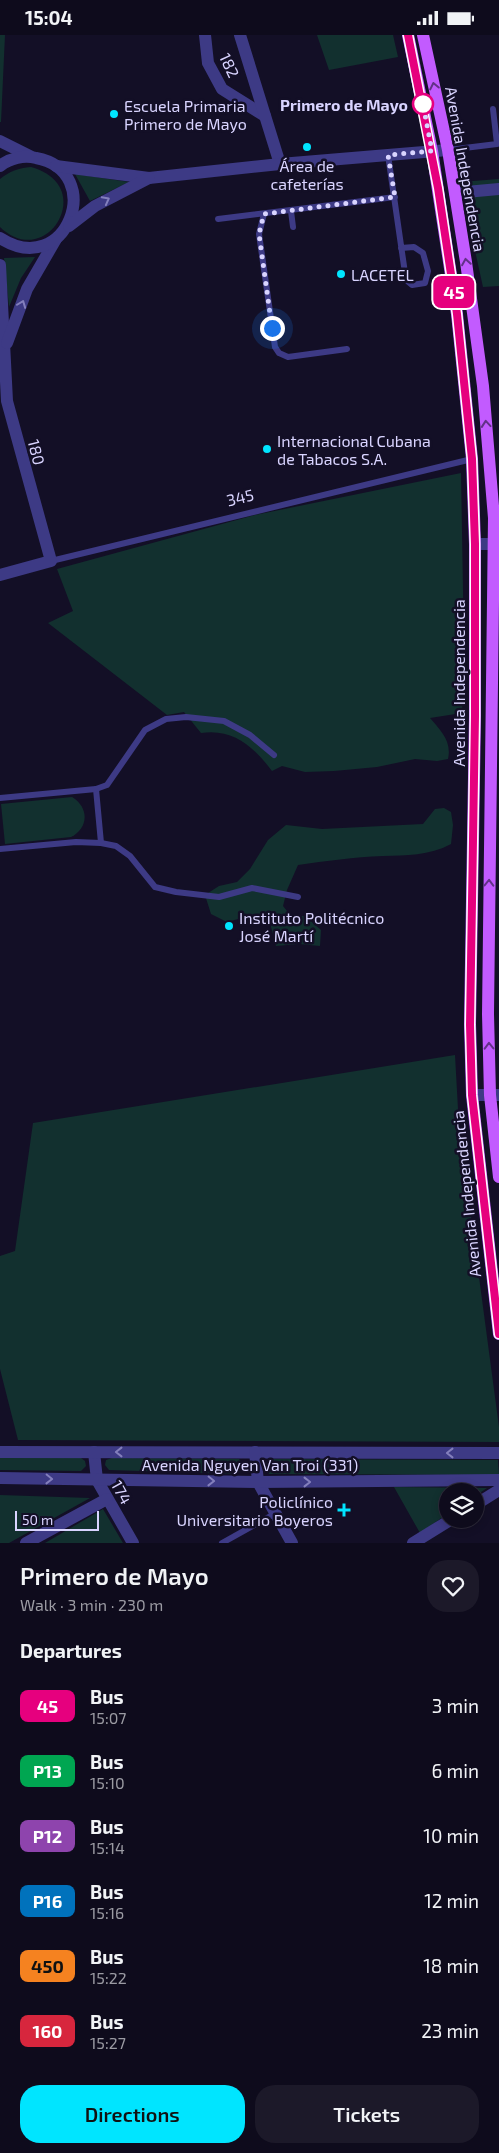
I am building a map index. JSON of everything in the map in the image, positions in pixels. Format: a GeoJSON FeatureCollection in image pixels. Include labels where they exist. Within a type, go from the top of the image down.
{"type":"FeatureCollection","features":[{"type":"Feature","properties":{"kind":"main road","name":"Avenida Independencia"},"geometry":{"type":"LineString","coordinates":[[408,35],[432,151],[457,314],[472,459],[475,544],[475,716],[470,1025],[472,1095],[499,1334]]}},
{"type":"Feature","properties":{"kind":"main road","name":"Avenida Independencia"},"geometry":{"type":"LineString","coordinates":[[423,35],[448,150],[480,360],[496,544],[494,1095],[499,1177]]}},
{"type":"Feature","properties":{"kind":"street","name":"182"},"geometry":{"type":"LineString","coordinates":[[204,35],[208,63],[222,89],[265,116]]}},
{"type":"Feature","properties":{"kind":"street","name":"182"},"geometry":{"type":"LineString","coordinates":[[240,35],[280,164]]}},
{"type":"Feature","properties":{"kind":"street"},"geometry":{"type":"LineString","coordinates":[[0,141],[30,156],[44,159],[56,166],[66,176],[72,188],[74,209],[67,228]]}},
{"type":"Feature","properties":{"kind":"street"},"geometry":{"type":"LineString","coordinates":[[56,166],[149,178],[280,164],[448,150]]}},
{"type":"Feature","properties":{"kind":"street"},"geometry":{"type":"LineString","coordinates":[[0,167],[16,158],[30,156]]}},
{"type":"Feature","properties":{"kind":"street"},"geometry":{"type":"LineString","coordinates":[[0,238],[10,245],[26,248],[42,247],[56,239],[94,206],[149,178]]}},
{"type":"Feature","properties":{"kind":"street"},"geometry":{"type":"LineString","coordinates":[[455,193],[499,189]]}},
{"type":"Feature","properties":{"kind":"street","name":"180"},"geometry":{"type":"LineString","coordinates":[[2,350],[27,289],[56,239]]}},
{"type":"Feature","properties":{"kind":"street","name":"180"},"geometry":{"type":"LineString","coordinates":[[0,265],[3,295],[2,350],[7,401],[52,561]]}},
{"type":"Feature","properties":{"kind":"street","name":"345"},"geometry":{"type":"LineString","coordinates":[[472,459],[489,456]]}},
{"type":"Feature","properties":{"kind":"street"},"geometry":{"type":"LineString","coordinates":[[475,544],[496,544]]}},
{"type":"Feature","properties":{"kind":"street","name":"345"},"geometry":{"type":"LineString","coordinates":[[0,575],[52,561]]}},
{"type":"Feature","properties":{"kind":"street"},"geometry":{"type":"LineString","coordinates":[[472,1095],[494,1095]]}},
{"type":"Feature","properties":{"kind":"street","name":"Avenida Nguyen Van Troi (331)"},"geometry":{"type":"LineString","coordinates":[[0,1452],[499,1453]]}},
{"type":"Feature","properties":{"kind":"street","name":"174"},"geometry":{"type":"LineString","coordinates":[[94,1452],[97,1480],[133,1543]]}},
{"type":"Feature","properties":{"kind":"street"},"geometry":{"type":"LineString","coordinates":[[255,1452],[258,1482],[292,1543]]}},
{"type":"Feature","properties":{"kind":"street","name":"Avenida Nguyen Van Troi (331)"},"geometry":{"type":"LineString","coordinates":[[0,1478],[258,1482],[499,1480]]}},
{"type":"Feature","properties":{"kind":"street"},"geometry":{"type":"LineString","coordinates":[[484,1499],[499,1490]]}},
{"type":"Feature","properties":{"kind":"street"},"geometry":{"type":"LineString","coordinates":[[26,1543],[107,1499]]}},
{"type":"Feature","properties":{"kind":"street"},"geometry":{"type":"LineString","coordinates":[[413,1543],[439,1527]]}},
{"type":"Feature","properties":{"kind":"lane"},"geometry":{"type":"LineString","coordinates":[[448,150],[497,144],[493,109]]}},
{"type":"Feature","properties":{"kind":"lane"},"geometry":{"type":"LineString","coordinates":[[388,155],[402,248],[408,282],[416,286],[425,283],[428,271],[423,253],[414,247],[402,248]]}},
{"type":"Feature","properties":{"kind":"lane"},"geometry":{"type":"LineString","coordinates":[[218,219],[395,197]]}},
{"type":"Feature","properties":{"kind":"lane"},"geometry":{"type":"LineString","coordinates":[[291,211],[294,227]]}},
{"type":"Feature","properties":{"kind":"lane"},"geometry":{"type":"LineString","coordinates":[[264,214],[259,234],[275,347],[279,353],[288,357],[348,349]]}},
{"type":"Feature","properties":{"kind":"lane","name":"345"},"geometry":{"type":"LineString","coordinates":[[52,561],[472,459]]}},
{"type":"Feature","properties":{"kind":"lane"},"geometry":{"type":"LineString","coordinates":[[0,798],[96,789],[107,785],[145,729],[166,719],[186,717],[224,721],[250,735],[274,755]]}},
{"type":"Feature","properties":{"kind":"lane"},"geometry":{"type":"LineString","coordinates":[[96,789],[100,843]]}},
{"type":"Feature","properties":{"kind":"lane"},"geometry":{"type":"LineString","coordinates":[[0,849],[76,842],[100,843],[116,846],[130,856],[155,887],[176,893],[219,897],[252,888],[298,897]]}},
{"type":"Feature","properties":{"kind":"lane"},"geometry":{"type":"LineString","coordinates":[[222,1543],[276,1513]]}},
{"type":"Feature","properties":{"kind":"green space"},"geometry":{"type":"Polygon","coordinates":[[[0,35],[5,35],[1,122],[0,122],[0,35]]]}},
{"type":"Feature","properties":{"kind":"green space"},"geometry":{"type":"Polygon","coordinates":[[[317,35],[393,35],[398,57],[329,70],[317,35]]]}},
{"type":"Feature","properties":{"kind":"green space"},"geometry":{"type":"Polygon","coordinates":[[[31,167],[51,177],[61,191],[63,206],[58,221],[48,233],[34,239],[17,238],[0,227],[0,179],[14,170],[31,167]]]}},
{"type":"Feature","properties":{"kind":"green space"},"geometry":{"type":"Polygon","coordinates":[[[75,174],[129,182],[90,201],[75,174]]]}},
{"type":"Feature","properties":{"kind":"green space"},"geometry":{"type":"Polygon","coordinates":[[[499,179],[499,286],[483,287],[460,182],[499,179]]]}},
{"type":"Feature","properties":{"kind":"green space"},"geometry":{"type":"Polygon","coordinates":[[[35,257],[21,278],[9,307],[4,258],[35,257]]]}},
{"type":"Feature","properties":{"kind":"green space"},"geometry":{"type":"Polygon","coordinates":[[[461,473],[464,648],[462,713],[430,718],[442,732],[447,742],[448,759],[437,761],[415,759],[377,767],[334,771],[305,772],[282,766],[272,771],[258,754],[233,736],[223,733],[201,733],[184,712],[167,715],[48,623],[73,611],[57,569],[255,515],[461,473]]]}},
{"type":"Feature","properties":{"kind":"green space"},"geometry":{"type":"Polygon","coordinates":[[[72,797],[82,806],[85,817],[84,823],[77,833],[71,837],[5,844],[1,804],[72,797]]]}},
{"type":"Feature","properties":{"kind":"green space"},"geometry":{"type":"Polygon","coordinates":[[[444,808],[451,812],[453,825],[451,844],[443,848],[417,854],[351,858],[298,865],[287,890],[283,906],[291,916],[305,916],[321,930],[320,946],[299,944],[276,946],[270,923],[253,915],[227,922],[211,914],[205,895],[219,886],[237,882],[250,869],[268,840],[286,825],[322,829],[423,824],[435,809],[444,808]]]}},
{"type":"Feature","properties":{"kind":"green space"},"geometry":{"type":"Polygon","coordinates":[[[455,1055],[459,1127],[499,1427],[499,1442],[18,1440],[0,1369],[0,1256],[15,1251],[33,1123],[455,1055]]]}},
{"type":"Feature","properties":{"kind":"green space"},"geometry":{"type":"Polygon","coordinates":[[[0,1458],[81,1458],[85,1461],[86,1466],[81,1471],[0,1470],[0,1458]]]}},
{"type":"Feature","properties":{"kind":"green space"},"geometry":{"type":"Polygon","coordinates":[[[112,1458],[239,1459],[243,1464],[242,1470],[237,1474],[109,1470],[105,1465],[106,1460],[112,1458]]]}},
{"type":"Feature","properties":{"kind":"green space"},"geometry":{"type":"Polygon","coordinates":[[[271,1459],[498,1460],[499,1475],[269,1474],[266,1469],[267,1462],[271,1459]]]}},
{"type":"Feature","properties":{"kind":"green space"},"geometry":{"type":"Polygon","coordinates":[[[394,1487],[439,1487],[439,1520],[420,1533],[394,1487]]]}},
{"type":"Feature","properties":{"kind":"green space"},"geometry":{"type":"Polygon","coordinates":[[[0,1495],[90,1498],[9,1543],[0,1543],[0,1495]]]}},
{"type":"Feature","properties":{"kind":"green space"},"geometry":{"type":"Polygon","coordinates":[[[103,1509],[123,1543],[45,1543],[103,1509]]]}},
{"type":"Feature","properties":{"kind":"bus line","name":"45"},"geometry":{"type":"LineString","coordinates":[[408,35],[438,188],[457,314],[472,459],[475,544],[475,716],[470,1025],[472,1095],[499,1334]]}},
{"type":"Feature","properties":{"kind":"place","name":"Primero de Mayo"},"geometry":{"type":"Point","coordinates":[423,104]}},
{"type":"Feature","properties":{"kind":"place","name":"Escuela Primaria Primero de Mayo"},"geometry":{"type":"Point","coordinates":[114,114]}},
{"type":"Feature","properties":{"kind":"place","name":"Área de cafeterías"},"geometry":{"type":"Point","coordinates":[307,147]}},
{"type":"Feature","properties":{"kind":"place","name":"LACETEL"},"geometry":{"type":"Point","coordinates":[341,274]}},
{"type":"Feature","properties":{"kind":"place","name":"Internacional Cubana de Tabacos S.A."},"geometry":{"type":"Point","coordinates":[267,449]}},
{"type":"Feature","properties":{"kind":"place","name":"Instituto Politécnico José Martí"},"geometry":{"type":"Point","coordinates":[229,926]}},
{"type":"Feature","properties":{"kind":"place","name":"Policlínico Universitario Boyeros"},"geometry":{"type":"Point","coordinates":[344,1510]}},
{"type":"Feature","properties":{"kind":"route"},"geometry":{"type":"LineString","coordinates":[[272,328],[259,234],[264,214],[395,197],[388,155],[432,151],[423,104]]}}]}
